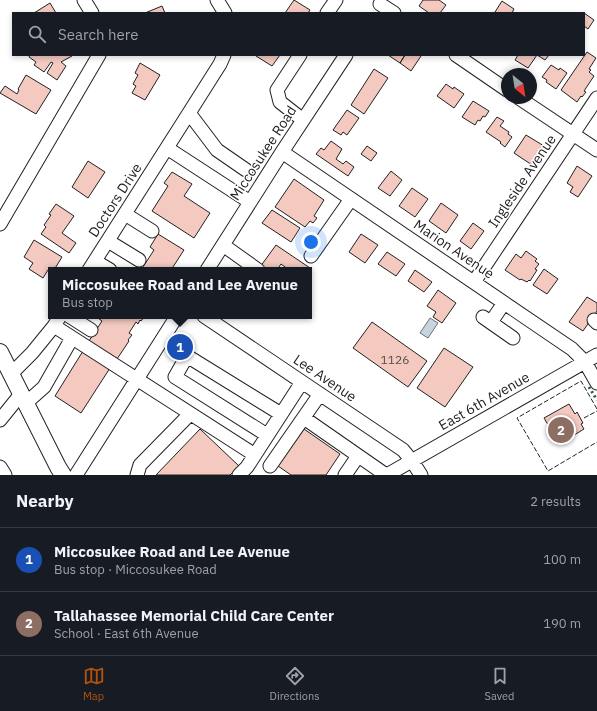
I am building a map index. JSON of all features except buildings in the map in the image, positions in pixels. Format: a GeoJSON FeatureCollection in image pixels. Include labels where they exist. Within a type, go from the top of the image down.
{"type":"FeatureCollection","features":[{"type":"Feature","properties":{"kind":"main road"},"geometry":{"type":"LineString","coordinates":[[0,352],[63,475]]}},
{"type":"Feature","properties":{"kind":"street"},"geometry":{"type":"LineString","coordinates":[[84,0],[91,12]]}},
{"type":"Feature","properties":{"kind":"street"},"geometry":{"type":"LineString","coordinates":[[217,0],[224,12]]}},
{"type":"Feature","properties":{"kind":"street"},"geometry":{"type":"LineString","coordinates":[[328,12],[336,0]]}},
{"type":"Feature","properties":{"kind":"street"},"geometry":{"type":"LineString","coordinates":[[379,6],[392,12]]}},
{"type":"Feature","properties":{"kind":"street"},"geometry":{"type":"LineString","coordinates":[[0,224],[99,56]]}},
{"type":"Feature","properties":{"kind":"street"},"geometry":{"type":"LineString","coordinates":[[299,56],[277,90],[280,102],[303,120]]}},
{"type":"Feature","properties":{"kind":"street","name":"Miccosukee Road"},"geometry":{"type":"LineString","coordinates":[[209,267],[345,56]]}},
{"type":"Feature","properties":{"kind":"street"},"geometry":{"type":"LineString","coordinates":[[457,56],[501,86]]}},
{"type":"Feature","properties":{"kind":"street","name":"Doctors Drive"},"geometry":{"type":"LineString","coordinates":[[92,265],[222,60]]}},
{"type":"Feature","properties":{"kind":"street","name":"Ingleside Avenue"},"geometry":{"type":"LineString","coordinates":[[474,282],[597,98]]}},
{"type":"Feature","properties":{"kind":"street"},"geometry":{"type":"LineString","coordinates":[[528,104],[597,150]]}},
{"type":"Feature","properties":{"kind":"street"},"geometry":{"type":"LineString","coordinates":[[189,113],[217,150],[246,170]]}},
{"type":"Feature","properties":{"kind":"street"},"geometry":{"type":"LineString","coordinates":[[167,148],[250,202]]}},
{"type":"Feature","properties":{"kind":"street","name":"Marion Avenue"},"geometry":{"type":"LineString","coordinates":[[282,152],[572,349],[585,362],[597,383]]}},
{"type":"Feature","properties":{"kind":"street"},"geometry":{"type":"LineString","coordinates":[[311,256],[351,199]]}},
{"type":"Feature","properties":{"kind":"street"},"geometry":{"type":"LineString","coordinates":[[125,214],[152,232]]}},
{"type":"Feature","properties":{"kind":"street"},"geometry":{"type":"LineString","coordinates":[[108,241],[139,260]]}},
{"type":"Feature","properties":{"kind":"street"},"geometry":{"type":"LineString","coordinates":[[222,245],[254,267]]}},
{"type":"Feature","properties":{"kind":"street"},"geometry":{"type":"LineString","coordinates":[[504,303],[487,319],[513,338]]}},
{"type":"Feature","properties":{"kind":"street"},"geometry":{"type":"LineString","coordinates":[[74,319],[91,330]]}},
{"type":"Feature","properties":{"kind":"street"},"geometry":{"type":"LineString","coordinates":[[76,475],[175,319]]}},
{"type":"Feature","properties":{"kind":"street","name":"Lee Avenue"},"geometry":{"type":"LineString","coordinates":[[208,319],[404,450],[420,475]]}},
{"type":"Feature","properties":{"kind":"street"},"geometry":{"type":"LineString","coordinates":[[11,374],[32,353],[57,321],[72,338],[255,455]]}},
{"type":"Feature","properties":{"kind":"street"},"geometry":{"type":"LineString","coordinates":[[0,420],[24,399],[44,387],[72,338]]}},
{"type":"Feature","properties":{"kind":"street","name":"East 6th Avenue"},"geometry":{"type":"LineString","coordinates":[[387,475],[597,355]]}},
{"type":"Feature","properties":{"kind":"street"},"geometry":{"type":"LineString","coordinates":[[267,435],[174,377],[187,356],[281,414]]}},
{"type":"Feature","properties":{"kind":"street"},"geometry":{"type":"LineString","coordinates":[[239,475],[247,467],[302,382]]}},
{"type":"Feature","properties":{"kind":"street"},"geometry":{"type":"LineString","coordinates":[[270,466],[320,394]]}},
{"type":"Feature","properties":{"kind":"street"},"geometry":{"type":"LineString","coordinates":[[137,475],[140,465],[190,414]]}},
{"type":"Feature","properties":{"kind":"street"},"geometry":{"type":"LineString","coordinates":[[304,418],[387,475]]}},
{"type":"Feature","properties":{"kind":"street"},"geometry":{"type":"LineString","coordinates":[[345,475],[358,456]]}},
{"type":"Feature","properties":{"kind":"street"},"geometry":{"type":"LineString","coordinates":[[0,467],[5,475]]}},
{"type":"Feature","properties":{"kind":"shaded area"},"geometry":{"type":"Polygon","coordinates":[[[430,318],[438,323],[428,338],[420,333],[430,318]]]}},
{"type":"Feature","properties":{"kind":"hedge"},"geometry":{"type":"LineString","coordinates":[[589,387],[597,400]]}},
{"type":"Feature","properties":{"kind":"fence"},"geometry":{"type":"LineString","coordinates":[[597,409],[581,381],[517,418],[548,471],[597,442]]}},
{"type":"Feature","properties":{"kind":"fence"},"geometry":{"type":"LineString","coordinates":[[584,418],[597,411]]}},
{"type":"Feature","properties":{"kind":"place","name":"Miccosukee Road and Lee Avenue"},"geometry":{"type":"Point","coordinates":[180,347]}},
{"type":"Feature","properties":{"kind":"place","name":"Tallahassee Memorial Child Care Center"},"geometry":{"type":"Point","coordinates":[561,430]}}]}
